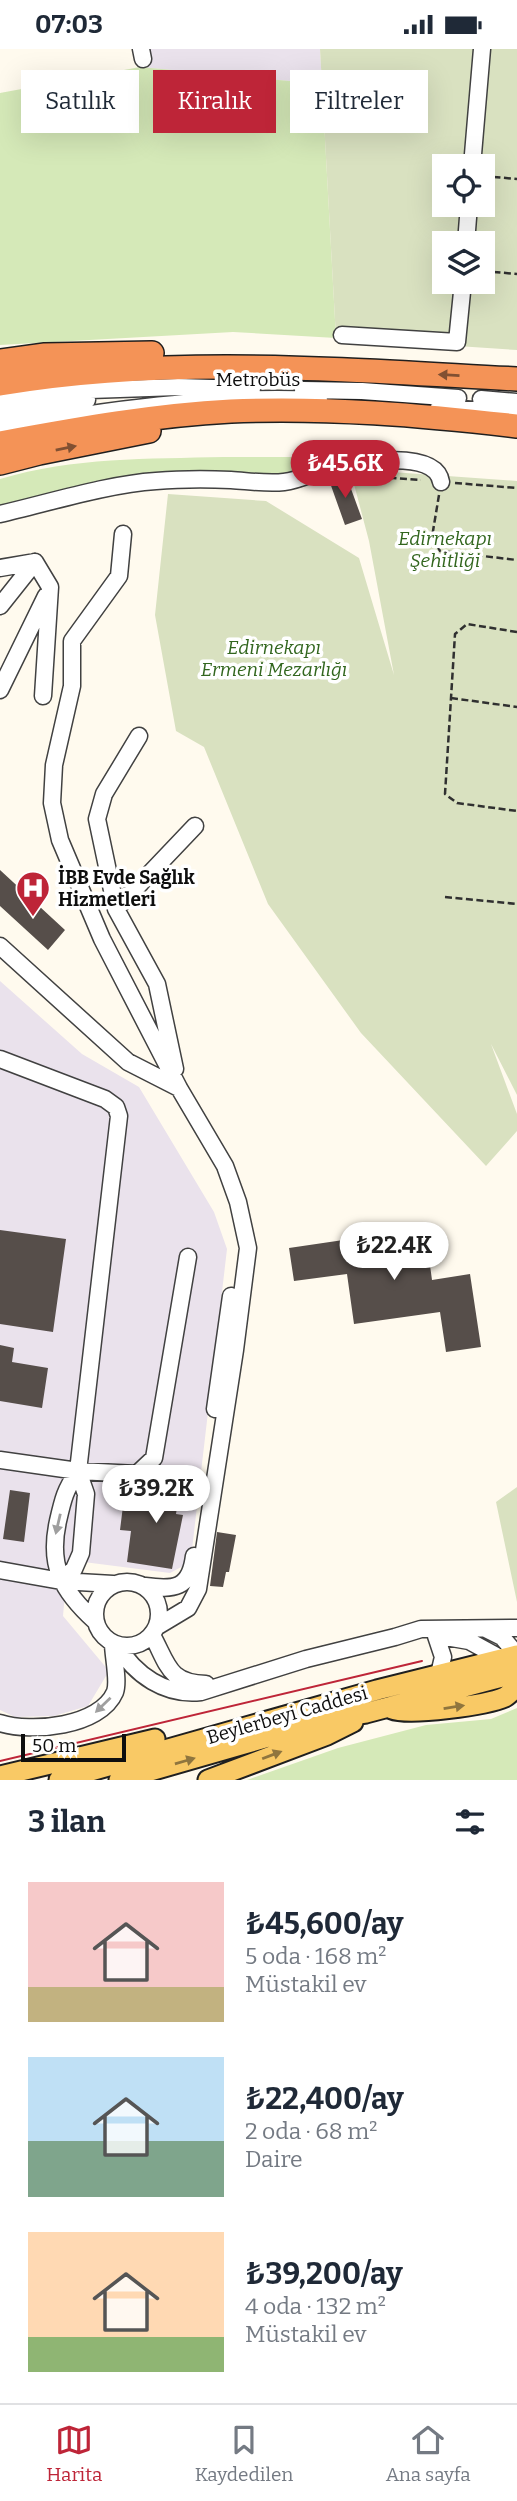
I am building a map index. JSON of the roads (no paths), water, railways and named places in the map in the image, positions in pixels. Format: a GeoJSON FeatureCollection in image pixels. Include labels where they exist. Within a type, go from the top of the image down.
{"type":"FeatureCollection","features":[{"type":"Feature","properties":{"kind":"highway"},"geometry":{"type":"LineString","coordinates":[[0,368],[110,354]]}},
{"type":"Feature","properties":{"kind":"highway"},"geometry":{"type":"LineString","coordinates":[[0,361],[45,355],[200,354],[232,358],[262,367]]}},
{"type":"Feature","properties":{"kind":"highway"},"geometry":{"type":"LineString","coordinates":[[0,384],[127,369],[187,366],[517,379]]}},
{"type":"Feature","properties":{"kind":"highway"},"geometry":{"type":"LineString","coordinates":[[0,463],[170,427],[230,411]]}},
{"type":"Feature","properties":{"kind":"highway"},"geometry":{"type":"LineString","coordinates":[[0,443],[137,419],[230,411],[394,414],[517,426]]}},
{"type":"Feature","properties":{"kind":"main road","name":"Beylerbeyi Caddesi"},"geometry":{"type":"LineString","coordinates":[[59,1780],[439,1674],[514,1661]]}},
{"type":"Feature","properties":{"kind":"main road","name":"Beylerbeyi Caddesi"},"geometry":{"type":"LineString","coordinates":[[119,1780],[338,1717],[388,1707],[514,1661]]}},
{"type":"Feature","properties":{"kind":"main road"},"geometry":{"type":"LineString","coordinates":[[388,1707],[399,1712],[456,1707],[506,1697],[517,1686]]}},
{"type":"Feature","properties":{"kind":"main road"},"geometry":{"type":"LineString","coordinates":[[208,1780],[327,1735],[366,1713]]}},
{"type":"Feature","properties":{"kind":"main road"},"geometry":{"type":"LineString","coordinates":[[0,1776],[226,1724],[260,1723]]}},
{"type":"Feature","properties":{"kind":"lane"},"geometry":{"type":"LineString","coordinates":[[473,154],[482,49]]}},
{"type":"Feature","properties":{"kind":"lane"},"geometry":{"type":"LineString","coordinates":[[342,335],[457,342],[462,294]]}},
{"type":"Feature","properties":{"kind":"lane","name":"Metrobüs"},"geometry":{"type":"LineString","coordinates":[[0,402],[90,390],[178,387],[362,391],[517,402]]}},
{"type":"Feature","properties":{"kind":"lane"},"geometry":{"type":"LineString","coordinates":[[0,414],[141,390]]}},
{"type":"Feature","properties":{"kind":"lane","name":"Metrobüs"},"geometry":{"type":"LineString","coordinates":[[0,429],[148,406],[208,400],[291,398],[398,403],[517,414]]}},
{"type":"Feature","properties":{"kind":"lane"},"geometry":{"type":"LineString","coordinates":[[74,403],[148,406]]}},
{"type":"Feature","properties":{"kind":"lane"},"geometry":{"type":"LineString","coordinates":[[0,514],[137,483],[208,479],[279,482],[299,480],[331,467],[374,459],[424,463],[434,469],[441,482]]}},
{"type":"Feature","properties":{"kind":"lane"},"geometry":{"type":"LineString","coordinates":[[115,1644],[135,1646],[188,1608],[198,1590],[248,1248],[238,1202],[225,1166],[179,1088],[102,939],[60,840],[52,803],[54,765],[72,686],[72,641],[120,576],[123,534]]}},
{"type":"Feature","properties":{"kind":"lane"},"geometry":{"type":"LineString","coordinates":[[0,568],[35,562]]}},
{"type":"Feature","properties":{"kind":"lane"},"geometry":{"type":"LineString","coordinates":[[35,562],[50,587],[43,696]]}},
{"type":"Feature","properties":{"kind":"lane"},"geometry":{"type":"LineString","coordinates":[[1,603],[35,562]]}},
{"type":"Feature","properties":{"kind":"lane"},"geometry":{"type":"LineString","coordinates":[[0,689],[50,587]]}},
{"type":"Feature","properties":{"kind":"lane"},"geometry":{"type":"LineString","coordinates":[[139,736],[104,794],[97,819],[116,909],[157,984],[179,1088]]}},
{"type":"Feature","properties":{"kind":"lane"},"geometry":{"type":"LineString","coordinates":[[116,909],[195,826]]}},
{"type":"Feature","properties":{"kind":"lane"},"geometry":{"type":"LineString","coordinates":[[0,946],[128,1062],[179,1088]]}},
{"type":"Feature","properties":{"kind":"lane"},"geometry":{"type":"LineString","coordinates":[[0,1059],[105,1099],[116,1107],[119,1116],[78,1471],[86,1494],[81,1553],[74,1569],[61,1581]]}},
{"type":"Feature","properties":{"kind":"lane"},"geometry":{"type":"LineString","coordinates":[[0,1570],[61,1581],[113,1584],[124,1581],[165,1589],[184,1583],[194,1562],[237,1253],[244,1232]]}},
{"type":"Feature","properties":{"kind":"lane"},"geometry":{"type":"LineString","coordinates":[[0,1460],[78,1471],[137,1474],[153,1458],[188,1257]]}},
{"type":"Feature","properties":{"kind":"lane"},"geometry":{"type":"LineString","coordinates":[[78,1471],[65,1490],[54,1538],[55,1564],[61,1581],[79,1606],[95,1621],[99,1630],[115,1644],[135,1669],[160,1686],[187,1693],[201,1692],[421,1629],[517,1628]]}},
{"type":"Feature","properties":{"kind":"lane"},"geometry":{"type":"LineString","coordinates":[[95,1621],[97,1600],[113,1584]]}},
{"type":"Feature","properties":{"kind":"lane"},"geometry":{"type":"LineString","coordinates":[[145,1586],[159,1604],[160,1615],[155,1630],[170,1671],[179,1680],[192,1684],[226,1683]]}},
{"type":"Feature","properties":{"kind":"lane"},"geometry":{"type":"LineString","coordinates":[[484,1628],[502,1637],[514,1661]]}},
{"type":"Feature","properties":{"kind":"lane"},"geometry":{"type":"LineString","coordinates":[[436,1636],[443,1657],[439,1674]]}},
{"type":"Feature","properties":{"kind":"lane"},"geometry":{"type":"LineString","coordinates":[[395,1637],[459,1638],[514,1661]]}},
{"type":"Feature","properties":{"kind":"lane"},"geometry":{"type":"LineString","coordinates":[[0,1723],[12,1727],[54,1725],[87,1718],[98,1712],[108,1702],[117,1684],[115,1644]]}},
{"type":"Feature","properties":{"kind":"tram line"},"geometry":{"type":"LineString","coordinates":[[0,1761],[422,1661]]}},
{"type":"Feature","properties":{"kind":"place","name":"İBB Evde Sağlık Hizmetleri"},"geometry":{"type":"Point","coordinates":[33,918]}},
{"type":"Feature","properties":{"kind":"park label","name":"Edirnekapı Şehitliği"},"geometry":{"type":"Point","coordinates":[445,549]}},
{"type":"Feature","properties":{"kind":"park label","name":"Edirnekapı Ermeni Mezarlığı"},"geometry":{"type":"Point","coordinates":[274,658]}}]}
